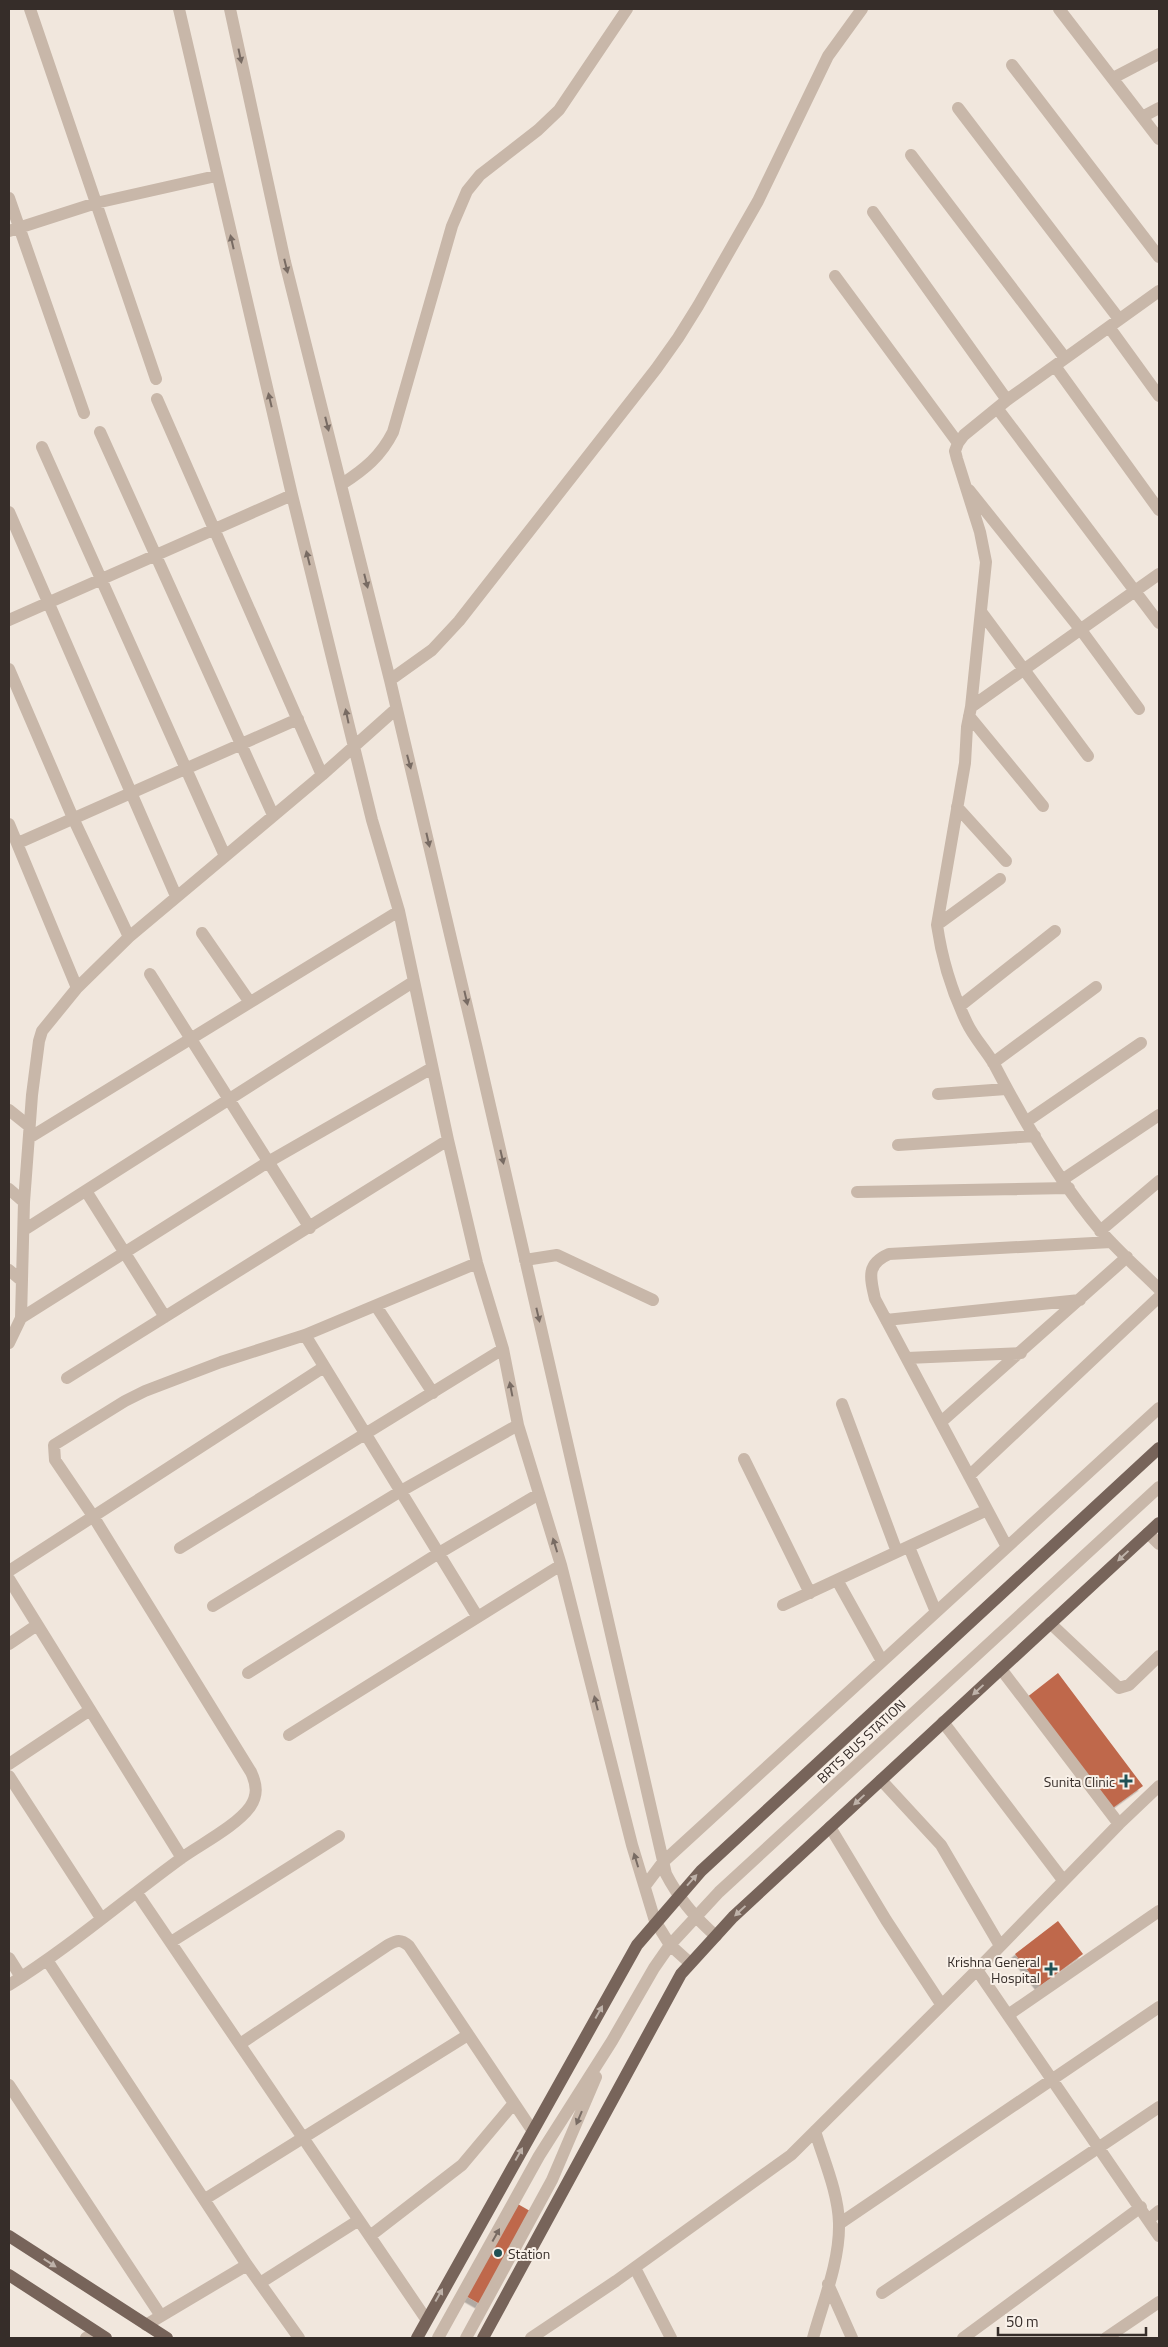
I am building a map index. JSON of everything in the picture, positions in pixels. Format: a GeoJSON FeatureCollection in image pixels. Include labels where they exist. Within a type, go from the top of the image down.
{"type":"FeatureCollection","features":[{"type":"Feature","properties":{"kind":"main road"},"geometry":{"type":"LineString","coordinates":[[416,2338],[636,1945],[655,1921],[701,1871],[1159,1448]]}},
{"type":"Feature","properties":{"kind":"main road"},"geometry":{"type":"LineString","coordinates":[[483,2338],[681,1974],[690,1963],[733,1917],[1159,1523]]}},
{"type":"Feature","properties":{"kind":"main road"},"geometry":{"type":"LineString","coordinates":[[9,2236],[167,2338]]}},
{"type":"Feature","properties":{"kind":"main road"},"geometry":{"type":"LineString","coordinates":[[9,2275],[96,2336]]}},
{"type":"Feature","properties":{"kind":"street"},"geometry":{"type":"LineString","coordinates":[[30,9],[156,379]]}},
{"type":"Feature","properties":{"kind":"street"},"geometry":{"type":"LineString","coordinates":[[179,9],[216,176],[292,495],[372,820],[399,911],[448,1140],[478,1263],[503,1349],[518,1426],[561,1565],[632,1845],[655,1921],[670,1945],[690,1963]]}},
{"type":"Feature","properties":{"kind":"street"},"geometry":{"type":"LineString","coordinates":[[230,9],[285,262],[342,484],[417,793],[666,1874],[678,1896],[695,1918],[716,1936]]}},
{"type":"Feature","properties":{"kind":"street"},"geometry":{"type":"LineString","coordinates":[[342,484],[367,468],[386,446],[393,432],[452,226],[467,191],[480,175],[538,130],[559,110],[627,9]]}},
{"type":"Feature","properties":{"kind":"street"},"geometry":{"type":"LineString","coordinates":[[390,680],[432,650],[459,621],[656,369],[698,306],[758,201],[828,56],[862,9]]}},
{"type":"Feature","properties":{"kind":"street"},"geometry":{"type":"LineString","coordinates":[[1060,9],[1159,139]]}},
{"type":"Feature","properties":{"kind":"street"},"geometry":{"type":"LineString","coordinates":[[1113,78],[1159,54]]}},
{"type":"Feature","properties":{"kind":"street"},"geometry":{"type":"LineString","coordinates":[[1012,65],[1159,257]]}},
{"type":"Feature","properties":{"kind":"street"},"geometry":{"type":"LineString","coordinates":[[958,108],[1114,323],[1159,396]]}},
{"type":"Feature","properties":{"kind":"street"},"geometry":{"type":"LineString","coordinates":[[1142,117],[1159,108]]}},
{"type":"Feature","properties":{"kind":"street"},"geometry":{"type":"LineString","coordinates":[[911,155],[1060,362],[1159,510]]}},
{"type":"Feature","properties":{"kind":"street"},"geometry":{"type":"LineString","coordinates":[[14,229],[96,203],[216,176]]}},
{"type":"Feature","properties":{"kind":"street"},"geometry":{"type":"LineString","coordinates":[[9,198],[14,229],[84,413]]}},
{"type":"Feature","properties":{"kind":"street"},"geometry":{"type":"LineString","coordinates":[[873,212],[1007,400]]}},
{"type":"Feature","properties":{"kind":"street"},"geometry":{"type":"LineString","coordinates":[[835,276],[958,442]]}},
{"type":"Feature","properties":{"kind":"street"},"geometry":{"type":"LineString","coordinates":[[1159,291],[1007,400],[958,442],[956,450],[957,459],[980,532],[986,562],[965,763],[937,925],[948,977],[960,1006],[968,1024],[993,1063],[1006,1089],[1065,1184],[1100,1231],[1159,1289]]}},
{"type":"Feature","properties":{"kind":"street"},"geometry":{"type":"LineString","coordinates":[[157,399],[322,775]]}},
{"type":"Feature","properties":{"kind":"street"},"geometry":{"type":"LineString","coordinates":[[997,408],[1159,623]]}},
{"type":"Feature","properties":{"kind":"street"},"geometry":{"type":"LineString","coordinates":[[100,432],[273,815]]}},
{"type":"Feature","properties":{"kind":"street"},"geometry":{"type":"LineString","coordinates":[[42,447],[226,856]]}},
{"type":"Feature","properties":{"kind":"street"},"geometry":{"type":"LineString","coordinates":[[964,483],[1081,630],[1140,709]]}},
{"type":"Feature","properties":{"kind":"street"},"geometry":{"type":"LineString","coordinates":[[9,620],[213,528],[292,495]]}},
{"type":"Feature","properties":{"kind":"street"},"geometry":{"type":"LineString","coordinates":[[9,512],[176,896]]}},
{"type":"Feature","properties":{"kind":"street"},"geometry":{"type":"LineString","coordinates":[[970,712],[1024,670],[1159,574]]}},
{"type":"Feature","properties":{"kind":"street"},"geometry":{"type":"LineString","coordinates":[[982,613],[1088,756]]}},
{"type":"Feature","properties":{"kind":"street"},"geometry":{"type":"LineString","coordinates":[[9,669],[73,818],[129,937]]}},
{"type":"Feature","properties":{"kind":"street"},"geometry":{"type":"LineString","coordinates":[[9,1343],[21,1318],[24,1202],[29,1132],[36,1057],[42,1031],[77,988],[129,937],[322,775],[396,709]]}},
{"type":"Feature","properties":{"kind":"street"},"geometry":{"type":"LineString","coordinates":[[970,712],[1043,806]]}},
{"type":"Feature","properties":{"kind":"street"},"geometry":{"type":"LineString","coordinates":[[18,843],[298,719]]}},
{"type":"Feature","properties":{"kind":"street"},"geometry":{"type":"LineString","coordinates":[[957,807],[1006,861]]}},
{"type":"Feature","properties":{"kind":"street"},"geometry":{"type":"LineString","coordinates":[[9,824],[77,988]]}},
{"type":"Feature","properties":{"kind":"street"},"geometry":{"type":"LineString","coordinates":[[937,925],[1000,878]]}},
{"type":"Feature","properties":{"kind":"street"},"geometry":{"type":"LineString","coordinates":[[29,1132],[190,1038],[399,911]]}},
{"type":"Feature","properties":{"kind":"street"},"geometry":{"type":"LineString","coordinates":[[960,1006],[1055,931]]}},
{"type":"Feature","properties":{"kind":"street"},"geometry":{"type":"LineString","coordinates":[[202,933],[249,1001]]}},
{"type":"Feature","properties":{"kind":"street"},"geometry":{"type":"LineString","coordinates":[[150,974],[310,1228]]}},
{"type":"Feature","properties":{"kind":"street"},"geometry":{"type":"LineString","coordinates":[[24,1230],[413,982]]}},
{"type":"Feature","properties":{"kind":"street"},"geometry":{"type":"LineString","coordinates":[[993,1063],[1096,987]]}},
{"type":"Feature","properties":{"kind":"street"},"geometry":{"type":"LineString","coordinates":[[1027,1122],[1141,1043]]}},
{"type":"Feature","properties":{"kind":"street"},"geometry":{"type":"LineString","coordinates":[[21,1318],[268,1162],[432,1068]]}},
{"type":"Feature","properties":{"kind":"street"},"geometry":{"type":"LineString","coordinates":[[938,1094],[1006,1089]]}},
{"type":"Feature","properties":{"kind":"street"},"geometry":{"type":"LineString","coordinates":[[9,1110],[29,1132]]}},
{"type":"Feature","properties":{"kind":"street"},"geometry":{"type":"LineString","coordinates":[[857,1192],[1065,1184],[1159,1115]]}},
{"type":"Feature","properties":{"kind":"street"},"geometry":{"type":"LineString","coordinates":[[898,1145],[1035,1136]]}},
{"type":"Feature","properties":{"kind":"street"},"geometry":{"type":"LineString","coordinates":[[67,1378],[310,1228],[448,1140]]}},
{"type":"Feature","properties":{"kind":"street"},"geometry":{"type":"LineString","coordinates":[[1100,1231],[1159,1182]]}},
{"type":"Feature","properties":{"kind":"street"},"geometry":{"type":"LineString","coordinates":[[9,1189],[24,1202]]}},
{"type":"Feature","properties":{"kind":"street"},"geometry":{"type":"LineString","coordinates":[[86,1191],[165,1317]]}},
{"type":"Feature","properties":{"kind":"street"},"geometry":{"type":"LineString","coordinates":[[1007,1547],[875,1299],[871,1283],[871,1270],[877,1260],[890,1254],[1112,1242]]}},
{"type":"Feature","properties":{"kind":"street"},"geometry":{"type":"LineString","coordinates":[[525,1260],[558,1255],[653,1300]]}},
{"type":"Feature","properties":{"kind":"street"},"geometry":{"type":"LineString","coordinates":[[940,1422],[1021,1353],[1127,1257]]}},
{"type":"Feature","properties":{"kind":"street"},"geometry":{"type":"LineString","coordinates":[[9,1985],[47,1960],[182,1858],[241,1817],[249,1808],[257,1790],[255,1781],[93,1516],[55,1460],[52,1450],[57,1441],[145,1392],[222,1362],[305,1335],[478,1263]]}},
{"type":"Feature","properties":{"kind":"street"},"geometry":{"type":"LineString","coordinates":[[9,1270],[22,1281]]}},
{"type":"Feature","properties":{"kind":"street"},"geometry":{"type":"LineString","coordinates":[[969,1476],[1159,1296]]}},
{"type":"Feature","properties":{"kind":"street"},"geometry":{"type":"LineString","coordinates":[[886,1320],[1080,1300]]}},
{"type":"Feature","properties":{"kind":"street"},"geometry":{"type":"LineString","coordinates":[[376,1306],[433,1393]]}},
{"type":"Feature","properties":{"kind":"street"},"geometry":{"type":"LineString","coordinates":[[305,1335],[477,1616]]}},
{"type":"Feature","properties":{"kind":"street"},"geometry":{"type":"LineString","coordinates":[[180,1548],[503,1349]]}},
{"type":"Feature","properties":{"kind":"street"},"geometry":{"type":"LineString","coordinates":[[907,1358],[1021,1353]]}},
{"type":"Feature","properties":{"kind":"street"},"geometry":{"type":"LineString","coordinates":[[9,1571],[324,1366]]}},
{"type":"Feature","properties":{"kind":"street"},"geometry":{"type":"LineString","coordinates":[[842,1404],[897,1552]]}},
{"type":"Feature","properties":{"kind":"street"},"geometry":{"type":"LineString","coordinates":[[645,1886],[663,1862],[1159,1408]]}},
{"type":"Feature","properties":{"kind":"street"},"geometry":{"type":"LineString","coordinates":[[213,1606],[401,1491],[518,1426]]}},
{"type":"Feature","properties":{"kind":"street"},"geometry":{"type":"LineString","coordinates":[[744,1459],[810,1592]]}},
{"type":"Feature","properties":{"kind":"street","name":"BRTS BUS STATION"},"geometry":{"type":"LineString","coordinates":[[612,2041],[670,1945],[719,1892],[1159,1487]]}},
{"type":"Feature","properties":{"kind":"street"},"geometry":{"type":"LineString","coordinates":[[248,1673],[439,1553],[539,1494]]}},
{"type":"Feature","properties":{"kind":"street"},"geometry":{"type":"LineString","coordinates":[[784,1605],[987,1510]]}},
{"type":"Feature","properties":{"kind":"street"},"geometry":{"type":"LineString","coordinates":[[1148,1533],[1159,1544]]}},
{"type":"Feature","properties":{"kind":"street"},"geometry":{"type":"LineString","coordinates":[[909,1547],[936,1612]]}},
{"type":"Feature","properties":{"kind":"street"},"geometry":{"type":"LineString","coordinates":[[289,1735],[561,1565]]}},
{"type":"Feature","properties":{"kind":"street"},"geometry":{"type":"LineString","coordinates":[[9,1579],[182,1858]]}},
{"type":"Feature","properties":{"kind":"street"},"geometry":{"type":"LineString","coordinates":[[837,1580],[882,1661]]}},
{"type":"Feature","properties":{"kind":"street"},"geometry":{"type":"LineString","coordinates":[[1050,1623],[1119,1688],[1129,1685],[1159,1656]]}},
{"type":"Feature","properties":{"kind":"street"},"geometry":{"type":"LineString","coordinates":[[9,1644],[37,1625]]}},
{"type":"Feature","properties":{"kind":"street"},"geometry":{"type":"LineString","coordinates":[[1001,1669],[1119,1824]]}},
{"type":"Feature","properties":{"kind":"street"},"geometry":{"type":"LineString","coordinates":[[9,1764],[90,1710]]}},
{"type":"Feature","properties":{"kind":"street"},"geometry":{"type":"LineString","coordinates":[[943,1722],[1063,1880]]}},
{"type":"Feature","properties":{"kind":"street"},"geometry":{"type":"LineString","coordinates":[[9,1776],[101,1918]]}},
{"type":"Feature","properties":{"kind":"street"},"geometry":{"type":"LineString","coordinates":[[882,1780],[944,1849],[999,1944]]}},
{"type":"Feature","properties":{"kind":"street"},"geometry":{"type":"LineString","coordinates":[[531,2338],[635,2268],[791,2155],[976,1970],[999,1944],[1159,1786]]}},
{"type":"Feature","properties":{"kind":"street"},"geometry":{"type":"LineString","coordinates":[[830,1827],[886,1920],[941,2004]]}},
{"type":"Feature","properties":{"kind":"street"},"geometry":{"type":"LineString","coordinates":[[171,1942],[339,1836]]}},
{"type":"Feature","properties":{"kind":"street"},"geometry":{"type":"LineString","coordinates":[[137,1893],[426,2319]]}},
{"type":"Feature","properties":{"kind":"street"},"geometry":{"type":"LineString","coordinates":[[1008,2015],[1159,1911]]}},
{"type":"Feature","properties":{"kind":"street"},"geometry":{"type":"LineString","coordinates":[[240,2044],[396,1940],[402,1941],[409,1946],[532,2130]]}},
{"type":"Feature","properties":{"kind":"street"},"geometry":{"type":"LineString","coordinates":[[9,1958],[21,1977]]}},
{"type":"Feature","properties":{"kind":"street"},"geometry":{"type":"LineString","coordinates":[[47,1960],[247,2265],[299,2338]]}},
{"type":"Feature","properties":{"kind":"street"},"geometry":{"type":"LineString","coordinates":[[976,1970],[1141,2207],[1159,2236]]}},
{"type":"Feature","properties":{"kind":"street"},"geometry":{"type":"LineString","coordinates":[[839,2224],[1053,2081],[1159,2007]]}},
{"type":"Feature","properties":{"kind":"street"},"geometry":{"type":"LineString","coordinates":[[205,2199],[468,2035]]}},
{"type":"Feature","properties":{"kind":"street"},"geometry":{"type":"LineString","coordinates":[[438,2338],[540,2156],[612,2041]]}},
{"type":"Feature","properties":{"kind":"street"},"geometry":{"type":"LineString","coordinates":[[466,2338],[552,2180],[612,2041]]}},
{"type":"Feature","properties":{"kind":"street"},"geometry":{"type":"LineString","coordinates":[[9,2085],[161,2316]]}},
{"type":"Feature","properties":{"kind":"street"},"geometry":{"type":"LineString","coordinates":[[370,2236],[462,2165],[514,2103]]}},
{"type":"Feature","properties":{"kind":"street"},"geometry":{"type":"LineString","coordinates":[[882,2293],[1159,2108]]}},
{"type":"Feature","properties":{"kind":"street"},"geometry":{"type":"LineString","coordinates":[[813,2338],[834,2260],[839,2224],[835,2196],[815,2131]]}},
{"type":"Feature","properties":{"kind":"street"},"geometry":{"type":"LineString","coordinates":[[963,2338],[1141,2207]]}},
{"type":"Feature","properties":{"kind":"street"},"geometry":{"type":"LineString","coordinates":[[1148,2220],[1159,2211]]}},
{"type":"Feature","properties":{"kind":"street"},"geometry":{"type":"LineString","coordinates":[[260,2283],[359,2220]]}},
{"type":"Feature","properties":{"kind":"street"},"geometry":{"type":"LineString","coordinates":[[146,2325],[247,2265]]}},
{"type":"Feature","properties":{"kind":"street"},"geometry":{"type":"LineString","coordinates":[[635,2268],[671,2338]]}},
{"type":"Feature","properties":{"kind":"street"},"geometry":{"type":"LineString","coordinates":[[828,2284],[852,2338]]}},
{"type":"Feature","properties":{"kind":"street"},"geometry":{"type":"LineString","coordinates":[[1106,2338],[1159,2302]]}},
{"type":"Feature","properties":{"kind":"building"},"geometry":{"type":"Polygon","coordinates":[[[1058,1673],[1143,1786],[1110,1810],[1026,1698],[1058,1673]]]}},
{"type":"Feature","properties":{"kind":"building"},"geometry":{"type":"Polygon","coordinates":[[[1058,1921],[1083,1954],[1040,1986],[1015,1954],[1058,1921]]]}},
{"type":"Feature","properties":{"kind":"building","name":"Station"},"geometry":{"type":"Polygon","coordinates":[[[516,2203],[530,2211],[480,2304],[466,2296],[516,2203]]]}},
{"type":"Feature","properties":{"kind":"place","name":"Sunita Clinic"},"geometry":{"type":"Point","coordinates":[1126,1781]}},
{"type":"Feature","properties":{"kind":"place","name":"Krishna General Hospital"},"geometry":{"type":"Point","coordinates":[1051,1969]}},
{"type":"Feature","properties":{"kind":"place","name":"Station"},"geometry":{"type":"Point","coordinates":[498,2253]}}]}
